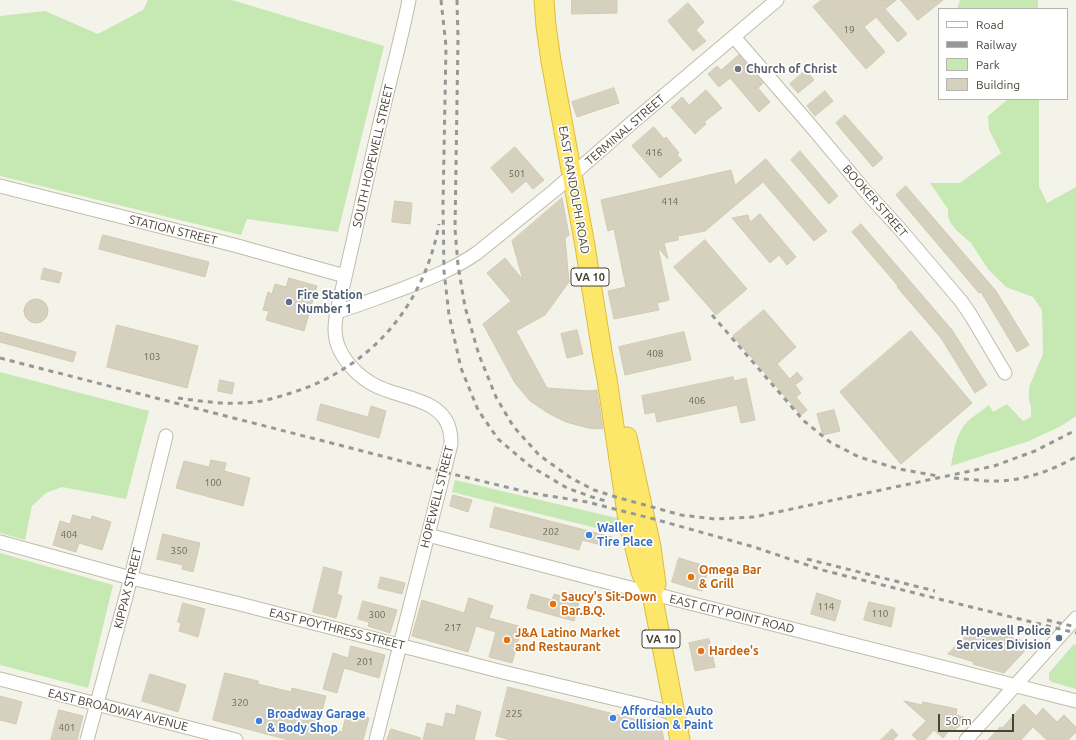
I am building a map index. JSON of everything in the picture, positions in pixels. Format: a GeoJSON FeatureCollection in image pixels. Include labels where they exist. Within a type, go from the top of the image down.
{"type":"FeatureCollection","features":[{"type":"Feature","properties":{"kind":"highway","name":"EAST RANDOLPH ROAD"},"geometry":{"type":"LineString","coordinates":[[544,0],[551,61],[584,240],[628,520],[642,572],[652,594],[680,740]]}},
{"type":"Feature","properties":{"kind":"street","name":"SOUTH HOPEWELL STREET"},"geometry":{"type":"LineString","coordinates":[[337,312],[409,0]]}},
{"type":"Feature","properties":{"kind":"street","name":"TERMINAL STREET"},"geometry":{"type":"LineString","coordinates":[[337,312],[430,278],[464,262],[503,233],[572,176],[627,127],[777,0]]}},
{"type":"Feature","properties":{"kind":"street","name":"BOOKER STREET"},"geometry":{"type":"LineString","coordinates":[[734,36],[960,301],[970,314],[1005,373]]}},
{"type":"Feature","properties":{"kind":"street","name":"STATION STREET"},"geometry":{"type":"LineString","coordinates":[[0,186],[234,245],[345,276]]}},
{"type":"Feature","properties":{"kind":"street","name":"HOPEWELL STREET"},"geometry":{"type":"LineString","coordinates":[[337,312],[335,335],[338,346],[342,355],[355,371],[372,384],[385,390],[418,400],[435,408],[443,416],[451,433],[451,444],[376,740]]}},
{"type":"Feature","properties":{"kind":"street","name":"KIPPAX STREET"},"geometry":{"type":"LineString","coordinates":[[87,740],[131,578],[166,436]]}},
{"type":"Feature","properties":{"kind":"street","name":"EAST CITY POINT ROAD"},"geometry":{"type":"LineString","coordinates":[[428,535],[652,594],[1076,701]]}},
{"type":"Feature","properties":{"kind":"street","name":"EAST POYTHRESS STREET"},"geometry":{"type":"LineString","coordinates":[[0,542],[131,578],[236,603],[503,672],[674,713]]}},
{"type":"Feature","properties":{"kind":"street"},"geometry":{"type":"LineString","coordinates":[[966,740],[1076,618]]}},
{"type":"Feature","properties":{"kind":"street","name":"EAST BROADWAY AVENUE"},"geometry":{"type":"LineString","coordinates":[[0,679],[236,740]]}},
{"type":"Feature","properties":{"kind":"green space"},"geometry":{"type":"Polygon","coordinates":[[[148,0],[232,0],[384,46],[338,232],[247,219],[241,235],[0,176],[0,16],[45,11],[98,34],[143,10],[148,0]]]}},
{"type":"Feature","properties":{"kind":"green space"},"geometry":{"type":"Polygon","coordinates":[[[960,0],[1038,0],[1038,8],[957,8],[960,0]]]}},
{"type":"Feature","properties":{"kind":"green space"},"geometry":{"type":"Polygon","coordinates":[[[1007,100],[1039,100],[1039,186],[1047,203],[1076,187],[1076,416],[1061,426],[1029,441],[951,466],[956,442],[961,430],[969,420],[989,405],[993,412],[1007,404],[1023,421],[1031,417],[1029,387],[1043,354],[1042,310],[1033,297],[1006,287],[988,269],[971,243],[956,230],[950,222],[948,209],[930,183],[960,183],[1001,153],[989,130],[988,116],[1007,100]]]}},
{"type":"Feature","properties":{"kind":"green space"},"geometry":{"type":"Polygon","coordinates":[[[0,372],[149,411],[126,499],[62,487],[46,493],[32,506],[25,540],[0,533],[0,372]]]}},
{"type":"Feature","properties":{"kind":"green space"},"geometry":{"type":"Polygon","coordinates":[[[455,480],[621,519],[624,535],[452,492],[455,480]]]}},
{"type":"Feature","properties":{"kind":"green space"},"geometry":{"type":"Polygon","coordinates":[[[0,553],[113,585],[88,688],[0,665],[0,553]]]}},
{"type":"Feature","properties":{"kind":"green space"},"geometry":{"type":"Polygon","coordinates":[[[1074,644],[1076,645],[1076,689],[1049,680],[1049,673],[1074,644]]]}},
{"type":"Feature","properties":{"kind":"building"},"geometry":{"type":"Polygon","coordinates":[[[572,0],[617,0],[617,13],[572,14],[572,0]]]}},
{"type":"Feature","properties":{"kind":"building"},"geometry":{"type":"Polygon","coordinates":[[[822,0],[896,0],[885,9],[907,34],[898,42],[876,17],[864,27],[885,52],[866,69],[813,7],[822,0]]]}},
{"type":"Feature","properties":{"kind":"building"},"geometry":{"type":"Polygon","coordinates":[[[901,0],[943,0],[918,20],[901,0]]]}},
{"type":"Feature","properties":{"kind":"building"},"geometry":{"type":"Polygon","coordinates":[[[688,3],[704,22],[696,30],[706,41],[693,51],[668,21],[688,3]]]}},
{"type":"Feature","properties":{"kind":"building"},"geometry":{"type":"Polygon","coordinates":[[[739,55],[763,83],[758,88],[770,102],[759,112],[730,78],[719,87],[708,74],[717,66],[721,70],[739,55]]]}},
{"type":"Feature","properties":{"kind":"building"},"geometry":{"type":"Polygon","coordinates":[[[806,70],[814,80],[798,93],[790,84],[806,70]]]}},
{"type":"Feature","properties":{"kind":"building"},"geometry":{"type":"Polygon","coordinates":[[[614,88],[619,103],[577,117],[572,102],[614,88]]]}},
{"type":"Feature","properties":{"kind":"building"},"geometry":{"type":"Polygon","coordinates":[[[706,90],[722,108],[704,122],[706,124],[695,134],[671,107],[682,97],[689,105],[706,90]]]}},
{"type":"Feature","properties":{"kind":"building"},"geometry":{"type":"Polygon","coordinates":[[[825,91],[833,101],[815,116],[807,106],[825,91]]]}},
{"type":"Feature","properties":{"kind":"building"},"geometry":{"type":"Polygon","coordinates":[[[845,115],[883,158],[873,167],[836,123],[845,115]]]}},
{"type":"Feature","properties":{"kind":"building"},"geometry":{"type":"Polygon","coordinates":[[[654,127],[664,139],[666,137],[679,153],[677,155],[682,160],[660,178],[632,146],[654,127]]]}},
{"type":"Feature","properties":{"kind":"building"},"geometry":{"type":"Polygon","coordinates":[[[515,147],[544,180],[533,189],[526,181],[512,193],[491,168],[515,147]]]}},
{"type":"Feature","properties":{"kind":"building"},"geometry":{"type":"Polygon","coordinates":[[[800,151],[838,196],[829,204],[791,160],[800,151]]]}},
{"type":"Feature","properties":{"kind":"building"},"geometry":{"type":"Polygon","coordinates":[[[766,159],[827,231],[814,241],[763,182],[705,231],[678,236],[678,240],[664,243],[668,259],[658,248],[669,300],[657,303],[659,310],[614,319],[608,291],[626,287],[614,229],[608,231],[601,200],[731,170],[735,185],[766,159]]]}},
{"type":"Feature","properties":{"kind":"building"},"geometry":{"type":"Polygon","coordinates":[[[906,186],[996,291],[1029,345],[1017,352],[981,292],[979,293],[896,195],[906,186]]]}},
{"type":"Feature","properties":{"kind":"building"},"geometry":{"type":"Polygon","coordinates":[[[562,198],[569,235],[565,238],[569,282],[545,315],[516,331],[547,388],[590,391],[597,390],[603,429],[588,428],[566,422],[548,413],[530,401],[515,383],[483,324],[511,301],[487,273],[505,258],[523,280],[512,241],[562,198]]]}},
{"type":"Feature","properties":{"kind":"building"},"geometry":{"type":"Polygon","coordinates":[[[395,201],[412,203],[410,224],[392,222],[395,201]]]}},
{"type":"Feature","properties":{"kind":"building"},"geometry":{"type":"Polygon","coordinates":[[[760,214],[796,257],[787,265],[779,255],[770,263],[732,218],[748,215],[750,222],[760,214]]]}},
{"type":"Feature","properties":{"kind":"building"},"geometry":{"type":"Polygon","coordinates":[[[861,224],[952,330],[987,385],[975,393],[941,338],[852,232],[861,224]]]}},
{"type":"Feature","properties":{"kind":"building"},"geometry":{"type":"Polygon","coordinates":[[[103,235],[209,262],[205,277],[99,249],[103,235]]]}},
{"type":"Feature","properties":{"kind":"building"},"geometry":{"type":"Polygon","coordinates":[[[705,240],[747,289],[716,315],[674,267],[705,240]]]}},
{"type":"Feature","properties":{"kind":"building"},"geometry":{"type":"Polygon","coordinates":[[[44,268],[62,273],[59,283],[41,279],[44,268]]]}},
{"type":"Feature","properties":{"kind":"building","name":"Fire Station Number 1"},"geometry":{"type":"Polygon","coordinates":[[[289,278],[317,286],[304,331],[266,320],[269,311],[263,310],[268,292],[272,294],[275,284],[286,287],[289,278]]]}},
{"type":"Feature","properties":{"kind":"building"},"geometry":{"type":"Polygon","coordinates":[[[36,299],[41,300],[47,306],[47,316],[41,322],[36,323],[31,322],[25,316],[24,311],[25,306],[31,300],[36,299]]]}},
{"type":"Feature","properties":{"kind":"building"},"geometry":{"type":"Polygon","coordinates":[[[764,310],[796,347],[777,364],[790,379],[797,372],[803,379],[795,385],[801,393],[796,397],[807,410],[801,415],[733,336],[764,310]]]}},
{"type":"Feature","properties":{"kind":"building"},"geometry":{"type":"Polygon","coordinates":[[[117,325],[198,346],[187,388],[107,367],[117,325]]]}},
{"type":"Feature","properties":{"kind":"building"},"geometry":{"type":"Polygon","coordinates":[[[577,330],[583,354],[567,358],[561,334],[577,330]]]}},
{"type":"Feature","properties":{"kind":"building"},"geometry":{"type":"Polygon","coordinates":[[[911,331],[972,403],[901,464],[840,392],[911,331]]]}},
{"type":"Feature","properties":{"kind":"building"},"geometry":{"type":"Polygon","coordinates":[[[0,332],[76,352],[73,362],[0,342],[0,332]]]}},
{"type":"Feature","properties":{"kind":"building"},"geometry":{"type":"Polygon","coordinates":[[[684,332],[691,360],[625,375],[619,347],[684,332]]]}},
{"type":"Feature","properties":{"kind":"building"},"geometry":{"type":"Polygon","coordinates":[[[733,377],[734,381],[746,378],[755,420],[741,423],[737,405],[657,422],[655,412],[645,414],[642,396],[733,377]]]}},
{"type":"Feature","properties":{"kind":"building"},"geometry":{"type":"Polygon","coordinates":[[[220,380],[234,383],[232,394],[218,391],[220,380]]]}},
{"type":"Feature","properties":{"kind":"building"},"geometry":{"type":"Polygon","coordinates":[[[321,404],[368,417],[371,406],[386,411],[379,438],[317,420],[321,404]]]}},
{"type":"Feature","properties":{"kind":"building"},"geometry":{"type":"Polygon","coordinates":[[[834,410],[840,431],[823,435],[817,414],[834,410]]]}},
{"type":"Feature","properties":{"kind":"building"},"geometry":{"type":"Polygon","coordinates":[[[211,460],[226,463],[224,471],[250,478],[243,506],[176,488],[184,461],[209,467],[211,460]]]}},
{"type":"Feature","properties":{"kind":"building"},"geometry":{"type":"Polygon","coordinates":[[[453,495],[472,500],[468,512],[450,506],[453,495]]]}},
{"type":"Feature","properties":{"kind":"building"},"geometry":{"type":"Polygon","coordinates":[[[495,507],[612,537],[609,547],[582,540],[579,550],[490,527],[495,507]]]}},
{"type":"Feature","properties":{"kind":"building"},"geometry":{"type":"Polygon","coordinates":[[[73,515],[91,520],[92,516],[111,522],[102,550],[79,543],[76,552],[53,545],[60,521],[70,524],[73,515]]]}},
{"type":"Feature","properties":{"kind":"building"},"geometry":{"type":"Polygon","coordinates":[[[163,534],[200,543],[193,572],[182,569],[183,565],[157,559],[163,534]]]}},
{"type":"Feature","properties":{"kind":"building"},"geometry":{"type":"Polygon","coordinates":[[[679,558],[709,567],[702,591],[672,582],[679,558]]]}},
{"type":"Feature","properties":{"kind":"building"},"geometry":{"type":"Polygon","coordinates":[[[324,567],[342,572],[337,594],[342,596],[336,618],[313,612],[324,567]]]}},
{"type":"Feature","properties":{"kind":"building"},"geometry":{"type":"Polygon","coordinates":[[[381,577],[405,583],[402,594],[378,588],[381,577]]]}},
{"type":"Feature","properties":{"kind":"building","name":"Saucy's Sit-Down Bar.B.Q."},"geometry":{"type":"Polygon","coordinates":[[[570,592],[581,595],[574,621],[527,608],[531,594],[552,600],[554,594],[568,598],[570,592]]]}},
{"type":"Feature","properties":{"kind":"building"},"geometry":{"type":"Polygon","coordinates":[[[817,593],[841,601],[835,621],[811,614],[817,593]]]}},
{"type":"Feature","properties":{"kind":"building"},"geometry":{"type":"Polygon","coordinates":[[[469,598],[493,606],[489,618],[522,627],[512,663],[489,657],[496,632],[476,626],[468,652],[412,636],[422,600],[464,613],[469,598]]]}},
{"type":"Feature","properties":{"kind":"building"},"geometry":{"type":"Polygon","coordinates":[[[363,601],[397,610],[390,633],[368,626],[369,622],[358,619],[363,601]]]}},
{"type":"Feature","properties":{"kind":"building"},"geometry":{"type":"Polygon","coordinates":[[[869,602],[895,608],[891,627],[864,620],[869,602]]]}},
{"type":"Feature","properties":{"kind":"building"},"geometry":{"type":"Polygon","coordinates":[[[183,603],[205,609],[198,637],[179,631],[181,623],[178,622],[183,603]]]}},
{"type":"Feature","properties":{"kind":"building"},"geometry":{"type":"Polygon","coordinates":[[[974,628],[1032,643],[1004,673],[973,664],[974,662],[948,654],[974,628]]]}},
{"type":"Feature","properties":{"kind":"building","name":"Hardee's"},"geometry":{"type":"Polygon","coordinates":[[[709,639],[715,667],[695,671],[689,643],[709,639]]]}},
{"type":"Feature","properties":{"kind":"building"},"geometry":{"type":"Polygon","coordinates":[[[351,646],[385,655],[379,678],[344,668],[337,693],[323,689],[333,653],[348,658],[351,646]]]}},
{"type":"Feature","properties":{"kind":"building"},"geometry":{"type":"Polygon","coordinates":[[[225,673],[258,681],[258,684],[291,692],[292,688],[326,696],[318,726],[342,732],[347,712],[369,718],[363,740],[289,740],[213,720],[225,673]]]}},
{"type":"Feature","properties":{"kind":"building"},"geometry":{"type":"Polygon","coordinates":[[[150,674],[186,685],[178,712],[142,701],[150,674]]]}},
{"type":"Feature","properties":{"kind":"building"},"geometry":{"type":"Polygon","coordinates":[[[508,687],[661,726],[664,740],[511,740],[496,736],[508,687]]]}},
{"type":"Feature","properties":{"kind":"building"},"geometry":{"type":"Polygon","coordinates":[[[0,696],[22,702],[16,724],[0,720],[0,696]]]}},
{"type":"Feature","properties":{"kind":"building"},"geometry":{"type":"Polygon","coordinates":[[[904,701],[922,705],[923,702],[957,709],[956,715],[964,717],[958,723],[960,725],[953,732],[951,729],[943,738],[934,730],[925,740],[918,740],[912,735],[926,721],[904,701]]]}},
{"type":"Feature","properties":{"kind":"building"},"geometry":{"type":"Polygon","coordinates":[[[1024,704],[1036,716],[1043,708],[1057,722],[1064,715],[1076,727],[1076,732],[1068,740],[1047,740],[1033,727],[1021,740],[988,740],[1000,727],[1002,728],[1024,704]]]}},
{"type":"Feature","properties":{"kind":"building"},"geometry":{"type":"Polygon","coordinates":[[[457,705],[481,712],[474,740],[423,740],[427,723],[443,727],[446,713],[455,715],[457,705]]]}},
{"type":"Feature","properties":{"kind":"building"},"geometry":{"type":"Polygon","coordinates":[[[59,710],[83,716],[77,740],[51,740],[59,710]]]}},
{"type":"Feature","properties":{"kind":"building"},"geometry":{"type":"Polygon","coordinates":[[[391,729],[421,738],[420,740],[387,740],[391,729]]]}},
{"type":"Feature","properties":{"kind":"building"},"geometry":{"type":"Polygon","coordinates":[[[892,729],[898,735],[893,740],[881,740],[892,729]]]}},
{"type":"Feature","properties":{"kind":"railway"},"geometry":{"type":"LineString","coordinates":[[441,0],[446,46],[443,204],[444,271],[449,315],[461,368],[478,410],[498,439],[530,466],[567,488],[609,502]]}},
{"type":"Feature","properties":{"kind":"railway"},"geometry":{"type":"LineString","coordinates":[[457,0],[458,38],[455,229],[458,265],[465,307],[479,355],[496,397],[513,426],[539,455],[571,478],[594,490],[681,515],[715,519],[754,517],[994,466],[1035,451],[1076,430]]}},
{"type":"Feature","properties":{"kind":"railway"},"geometry":{"type":"LineString","coordinates":[[178,398],[225,403],[247,403],[260,401],[291,393],[320,382],[346,368],[369,350],[389,330],[407,307],[421,281],[432,254],[439,224]]}},
{"type":"Feature","properties":{"kind":"railway"},"geometry":{"type":"LineString","coordinates":[[712,315],[804,421],[830,442],[859,457],[899,469],[938,476]]}},
{"type":"Feature","properties":{"kind":"railway"},"geometry":{"type":"LineString","coordinates":[[0,358],[444,472],[531,493],[587,502],[654,519],[754,547],[822,570],[1076,633]]}},
{"type":"Feature","properties":{"kind":"railway"},"geometry":{"type":"LineString","coordinates":[[954,478],[1005,481],[1047,471],[1076,457]]}},
{"type":"Feature","properties":{"kind":"railway"},"geometry":{"type":"LineString","coordinates":[[807,559],[935,591]]}},
{"type":"Feature","properties":{"kind":"railway"},"geometry":{"type":"LineString","coordinates":[[1047,620],[1076,627]]}},
{"type":"Feature","properties":{"kind":"place","name":"Church of Christ"},"geometry":{"type":"Point","coordinates":[738,69]}},
{"type":"Feature","properties":{"kind":"place","name":"Fire Station Number 1"},"geometry":{"type":"Point","coordinates":[289,302]}},
{"type":"Feature","properties":{"kind":"place","name":"Waller Tire Place"},"geometry":{"type":"Point","coordinates":[589,535]}},
{"type":"Feature","properties":{"kind":"place","name":"Omega Bar & Grill"},"geometry":{"type":"Point","coordinates":[691,577]}},
{"type":"Feature","properties":{"kind":"place","name":"Saucy's Sit-Down Bar.B.Q."},"geometry":{"type":"Point","coordinates":[553,604]}},
{"type":"Feature","properties":{"kind":"place","name":"Hopewell Police Services Division"},"geometry":{"type":"Point","coordinates":[1059,638]}},
{"type":"Feature","properties":{"kind":"place","name":"J&A Latino Market and Restaurant"},"geometry":{"type":"Point","coordinates":[507,640]}},
{"type":"Feature","properties":{"kind":"place","name":"Hardee's"},"geometry":{"type":"Point","coordinates":[701,651]}},
{"type":"Feature","properties":{"kind":"place","name":"Affordable Auto Collision & Paint"},"geometry":{"type":"Point","coordinates":[613,718]}},
{"type":"Feature","properties":{"kind":"place","name":"Broadway Garage & Body Shop"},"geometry":{"type":"Point","coordinates":[259,721]}}]}
